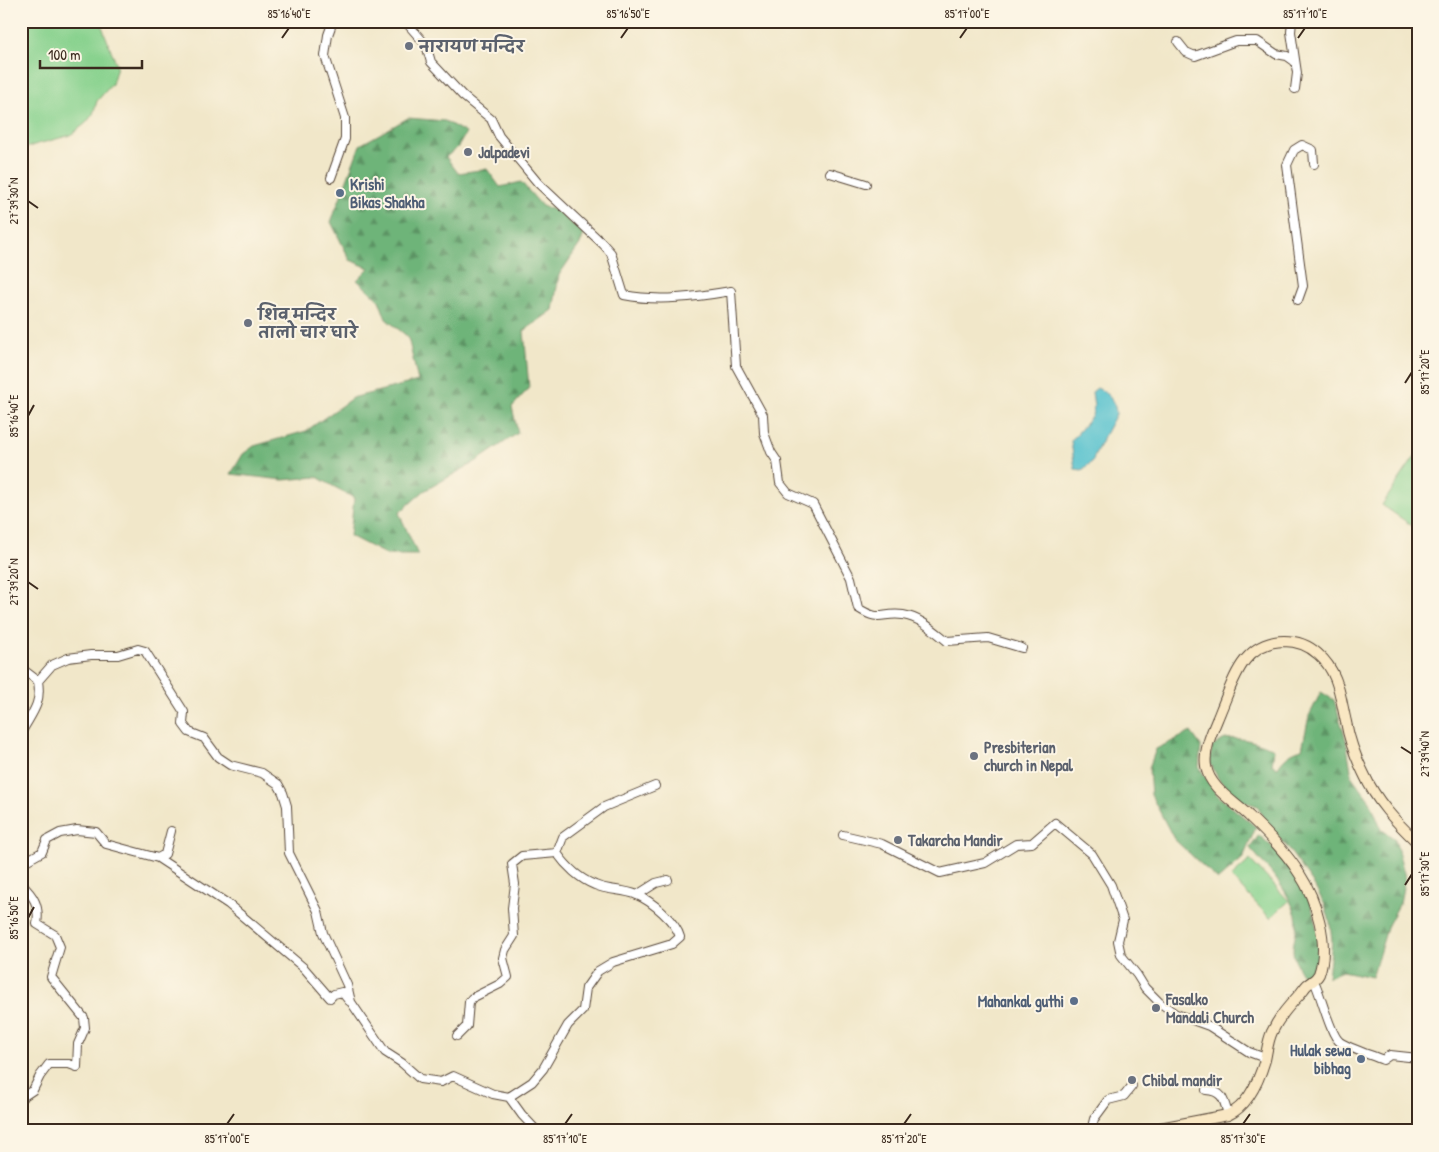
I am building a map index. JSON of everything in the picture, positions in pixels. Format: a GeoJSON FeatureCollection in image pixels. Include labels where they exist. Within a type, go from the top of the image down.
{"type":"FeatureCollection","features":[{"type":"Feature","properties":{"kind":"main road"},"geometry":{"type":"LineString","coordinates":[[1144,1131],[1236,1111],[1246,1101],[1262,1069],[1271,1033],[1289,1004],[1308,984],[1314,981],[1322,960],[1320,927],[1310,895],[1300,873],[1272,840],[1214,784],[1206,769],[1209,744],[1236,673],[1247,657],[1258,647],[1270,642],[1293,641],[1306,645],[1328,662],[1338,683],[1346,724],[1363,773],[1378,800],[1418,843]]}},
{"type":"Feature","properties":{"kind":"street"},"geometry":{"type":"LineString","coordinates":[[332,178],[345,139],[346,118],[325,56],[328,35],[333,21]]}},
{"type":"Feature","properties":{"kind":"street"},"geometry":{"type":"LineString","coordinates":[[405,21],[426,45],[431,62],[463,96],[490,119],[499,136],[538,183],[611,253],[624,295],[643,298],[703,296],[731,291],[736,366],[763,415],[764,433],[771,452],[777,461],[780,483],[788,493],[814,504],[851,578],[858,608],[876,618],[902,615],[923,622],[947,641],[988,638],[1022,648]]}},
{"type":"Feature","properties":{"kind":"street"},"geometry":{"type":"LineString","coordinates":[[1292,21],[1294,62],[1297,73],[1296,89]]}},
{"type":"Feature","properties":{"kind":"street"},"geometry":{"type":"LineString","coordinates":[[1178,42],[1186,52],[1196,56],[1236,41],[1257,41],[1276,54],[1287,56],[1294,62]]}},
{"type":"Feature","properties":{"kind":"street"},"geometry":{"type":"LineString","coordinates":[[1298,300],[1303,286],[1288,166],[1294,150],[1302,145],[1313,150],[1314,164]]}},
{"type":"Feature","properties":{"kind":"street"},"geometry":{"type":"LineString","coordinates":[[830,173],[866,184]]}},
{"type":"Feature","properties":{"kind":"street"},"geometry":{"type":"LineString","coordinates":[[21,733],[30,721],[39,698],[38,681],[52,665],[68,658],[91,655],[118,655],[138,649],[145,651],[184,712],[183,724],[189,732],[204,738],[218,757],[230,765],[262,772],[278,784],[287,806],[289,853],[318,911],[323,933],[347,985],[351,1002]]}},
{"type":"Feature","properties":{"kind":"street"},"geometry":{"type":"LineString","coordinates":[[21,668],[38,681]]}},
{"type":"Feature","properties":{"kind":"street"},"geometry":{"type":"LineString","coordinates":[[556,853],[563,837],[604,806],[655,786]]}},
{"type":"Feature","properties":{"kind":"street"},"geometry":{"type":"LineString","coordinates":[[843,835],[882,844],[940,873],[985,863],[1016,844],[1032,843],[1055,823],[1092,854],[1111,885],[1123,920],[1118,941],[1121,955],[1145,988],[1160,1003],[1176,1014],[1209,1026],[1248,1052],[1265,1058]]}},
{"type":"Feature","properties":{"kind":"street"},"geometry":{"type":"LineString","coordinates":[[21,861],[24,862],[42,852],[47,840],[60,833],[77,830],[96,832],[106,844],[158,858],[228,904],[304,968],[330,998],[334,994],[342,992],[385,1052],[402,1063],[420,1079],[441,1082],[453,1076],[492,1094],[509,1097],[532,1082],[543,1069],[568,1025],[583,1010],[586,988],[598,971],[613,962],[672,944],[680,937],[674,924],[667,917],[637,895],[596,886],[575,873],[556,853]]}},
{"type":"Feature","properties":{"kind":"street"},"geometry":{"type":"LineString","coordinates":[[158,858],[165,854],[171,831]]}},
{"type":"Feature","properties":{"kind":"street"},"geometry":{"type":"LineString","coordinates":[[457,1036],[467,1026],[469,1002],[472,998],[508,978],[503,958],[505,950],[514,936],[512,908],[515,884],[512,864],[522,856],[556,853]]}},
{"type":"Feature","properties":{"kind":"street"},"geometry":{"type":"LineString","coordinates":[[637,895],[656,883],[668,880]]}},
{"type":"Feature","properties":{"kind":"street"},"geometry":{"type":"LineString","coordinates":[[21,884],[33,895],[38,915],[37,924],[55,935],[60,947],[50,977],[84,1018],[85,1028],[78,1044],[77,1067],[69,1064],[49,1064],[33,1090],[21,1098]]}},
{"type":"Feature","properties":{"kind":"street"},"geometry":{"type":"LineString","coordinates":[[1314,981],[1320,992],[1333,1033],[1340,1041],[1383,1060],[1390,1055],[1418,1058]]}},
{"type":"Feature","properties":{"kind":"street"},"geometry":{"type":"LineString","coordinates":[[1091,1131],[1094,1119],[1108,1100],[1124,1096],[1132,1086]]}},
{"type":"Feature","properties":{"kind":"street"},"geometry":{"type":"LineString","coordinates":[[1206,1090],[1216,1091],[1220,1095],[1228,1114]]}},
{"type":"Feature","properties":{"kind":"street"},"geometry":{"type":"LineString","coordinates":[[509,1097],[537,1131]]}},
{"type":"Feature","properties":{"kind":"green space"},"geometry":{"type":"Polygon","coordinates":[[[21,21],[100,21],[117,66],[112,84],[97,101],[93,114],[86,123],[71,135],[21,150],[21,21]]]}},
{"type":"Feature","properties":{"kind":"green space"},"geometry":{"type":"Polygon","coordinates":[[[408,118],[445,121],[466,133],[458,147],[446,157],[458,173],[487,169],[500,187],[521,182],[542,206],[557,211],[584,234],[580,244],[559,275],[553,310],[524,331],[529,388],[512,407],[518,433],[477,461],[424,491],[399,513],[418,555],[387,555],[350,536],[354,498],[317,477],[283,480],[231,474],[243,454],[254,446],[306,431],[352,398],[418,381],[408,337],[386,319],[379,300],[357,280],[369,268],[350,260],[331,222],[360,145],[408,118]]]}},
{"type":"Feature","properties":{"kind":"green space"},"geometry":{"type":"Polygon","coordinates":[[[1418,452],[1418,522],[1414,527],[1382,505],[1418,452]]]}},
{"type":"Feature","properties":{"kind":"green space"},"geometry":{"type":"Polygon","coordinates":[[[1321,692],[1334,700],[1346,740],[1352,777],[1370,801],[1381,829],[1395,839],[1405,877],[1400,903],[1388,925],[1372,977],[1342,971],[1328,977],[1332,941],[1330,922],[1325,905],[1312,882],[1287,847],[1264,821],[1258,806],[1242,801],[1219,780],[1210,763],[1212,747],[1223,740],[1234,738],[1256,742],[1274,749],[1272,765],[1278,767],[1288,755],[1302,749],[1309,716],[1321,692]]]}},
{"type":"Feature","properties":{"kind":"green space"},"geometry":{"type":"Polygon","coordinates":[[[1191,732],[1201,746],[1199,767],[1217,795],[1256,827],[1243,858],[1218,880],[1174,839],[1151,795],[1149,768],[1156,749],[1191,732]]]}},
{"type":"Feature","properties":{"kind":"green space"},"geometry":{"type":"Polygon","coordinates":[[[1259,835],[1278,852],[1295,872],[1309,894],[1323,957],[1311,983],[1301,973],[1296,964],[1293,950],[1297,919],[1288,896],[1250,848],[1259,835]]]}},
{"type":"Feature","properties":{"kind":"green space"},"geometry":{"type":"Polygon","coordinates":[[[1250,860],[1289,901],[1270,918],[1231,877],[1250,860]]]}},
{"type":"Feature","properties":{"kind":"water"},"geometry":{"type":"Polygon","coordinates":[[[1097,388],[1111,398],[1116,414],[1099,445],[1093,461],[1082,470],[1075,469],[1071,441],[1092,416],[1094,406],[1092,392],[1097,388]]]}},
{"type":"Feature","properties":{"kind":"place","name":"नारायण मन्दिर"},"geometry":{"type":"Point","coordinates":[409,46]}},
{"type":"Feature","properties":{"kind":"place","name":"Jalpadevi"},"geometry":{"type":"Point","coordinates":[468,152]}},
{"type":"Feature","properties":{"kind":"place","name":"Krishi Bikas Shakha"},"geometry":{"type":"Point","coordinates":[340,193]}},
{"type":"Feature","properties":{"kind":"place","name":"शिव मन्दिर तालो चार घारे"},"geometry":{"type":"Point","coordinates":[248,323]}},
{"type":"Feature","properties":{"kind":"place","name":"Presbiterian church in Nepal"},"geometry":{"type":"Point","coordinates":[974,756]}},
{"type":"Feature","properties":{"kind":"place","name":"Takarcha Mandir"},"geometry":{"type":"Point","coordinates":[898,840]}},
{"type":"Feature","properties":{"kind":"place","name":"Mahankal guthi"},"geometry":{"type":"Point","coordinates":[1074,1001]}},
{"type":"Feature","properties":{"kind":"place","name":"Fasalko Mandali Church"},"geometry":{"type":"Point","coordinates":[1156,1008]}},
{"type":"Feature","properties":{"kind":"place","name":"Hulak sewa bibhag"},"geometry":{"type":"Point","coordinates":[1361,1059]}},
{"type":"Feature","properties":{"kind":"place","name":"Chibal mandir"},"geometry":{"type":"Point","coordinates":[1132,1080]}}]}
